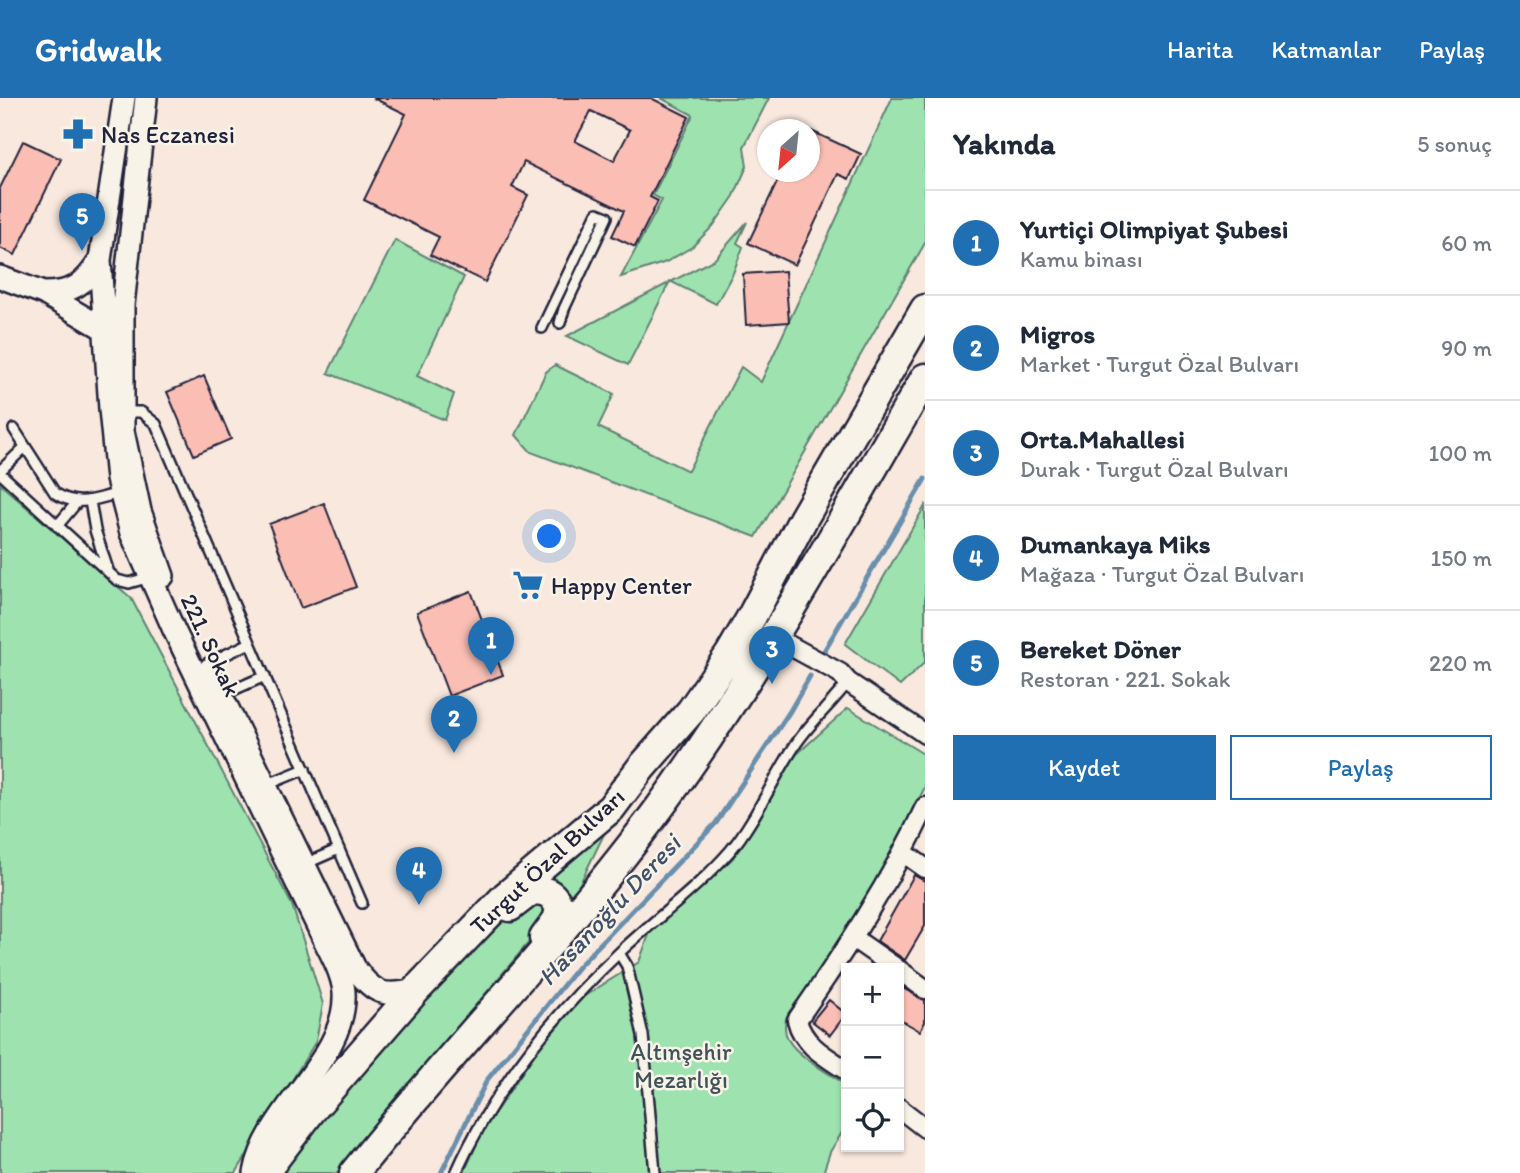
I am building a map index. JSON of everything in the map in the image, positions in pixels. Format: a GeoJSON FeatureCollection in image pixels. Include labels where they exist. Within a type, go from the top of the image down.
{"type":"FeatureCollection","features":[{"type":"Feature","properties":{"kind":"main road","name":"Turgut Özal Bulvarı"},"geometry":{"type":"LineString","coordinates":[[264,1173],[311,1111],[416,990],[506,896],[611,808],[641,768],[691,711],[730,654],[803,519],[925,309]]}},
{"type":"Feature","properties":{"kind":"main road","name":"Turgut Özal Bulvarı"},"geometry":{"type":"LineString","coordinates":[[354,1173],[467,1038],[578,912],[660,806],[774,637],[925,378]]}},
{"type":"Feature","properties":{"kind":"main road"},"geometry":{"type":"LineString","coordinates":[[752,616],[774,637]]}},
{"type":"Feature","properties":{"kind":"main road"},"geometry":{"type":"LineString","coordinates":[[416,990],[457,958],[523,895],[532,890],[547,891],[552,895],[560,909],[557,920],[498,993],[467,1038]]}},
{"type":"Feature","properties":{"kind":"street","name":"221. Sokak"},"geometry":{"type":"LineString","coordinates":[[124,98],[100,260],[110,409],[121,492],[131,533],[318,927],[338,971],[344,992],[338,1027],[328,1048],[270,1132],[255,1173]]}},
{"type":"Feature","properties":{"kind":"street","name":"221. Sokak"},"geometry":{"type":"LineString","coordinates":[[146,98],[122,305],[123,431],[140,511],[164,579],[355,968],[367,985],[381,993],[396,995],[416,990]]}},
{"type":"Feature","properties":{"kind":"street"},"geometry":{"type":"LineString","coordinates":[[43,293],[61,293],[74,288],[89,277],[100,260]]}},
{"type":"Feature","properties":{"kind":"street"},"geometry":{"type":"LineString","coordinates":[[0,277],[43,293],[104,329]]}},
{"type":"Feature","properties":{"kind":"street"},"geometry":{"type":"LineString","coordinates":[[774,637],[844,677],[925,734]]}},
{"type":"Feature","properties":{"kind":"street"},"geometry":{"type":"LineString","coordinates":[[841,1067],[818,1051],[800,1034],[797,1020],[853,938],[904,853],[925,807]]}},
{"type":"Feature","properties":{"kind":"street"},"geometry":{"type":"LineString","coordinates":[[904,853],[925,868]]}},
{"type":"Feature","properties":{"kind":"street"},"geometry":{"type":"LineString","coordinates":[[853,938],[888,963]]}},
{"type":"Feature","properties":{"kind":"street"},"geometry":{"type":"LineString","coordinates":[[904,974],[925,989]]}},
{"type":"Feature","properties":{"kind":"street"},"geometry":{"type":"LineString","coordinates":[[904,1112],[925,1128]]}},
{"type":"Feature","properties":{"kind":"lane"},"geometry":{"type":"LineString","coordinates":[[542,328],[597,213],[607,217],[560,323]]}},
{"type":"Feature","properties":{"kind":"lane"},"geometry":{"type":"LineString","coordinates":[[123,411],[141,412],[156,424],[362,903]]}},
{"type":"Feature","properties":{"kind":"lane"},"geometry":{"type":"LineString","coordinates":[[14,429],[55,493],[78,501],[90,501],[121,492]]}},
{"type":"Feature","properties":{"kind":"lane"},"geometry":{"type":"LineString","coordinates":[[25,447],[0,472],[123,583],[150,577]]}},
{"type":"Feature","properties":{"kind":"lane"},"geometry":{"type":"LineString","coordinates":[[57,526],[78,501]]}},
{"type":"Feature","properties":{"kind":"lane"},"geometry":{"type":"LineString","coordinates":[[90,501],[95,530],[109,573]]}},
{"type":"Feature","properties":{"kind":"lane"},"geometry":{"type":"LineString","coordinates":[[206,664],[250,643]]}},
{"type":"Feature","properties":{"kind":"lane"},"geometry":{"type":"LineString","coordinates":[[222,695],[265,676]]}},
{"type":"Feature","properties":{"kind":"lane"},"geometry":{"type":"LineString","coordinates":[[456,1173],[486,1112],[545,1030],[619,953],[731,850],[794,745],[809,725],[835,700],[844,677]]}},
{"type":"Feature","properties":{"kind":"lane"},"geometry":{"type":"LineString","coordinates":[[266,785],[305,769]]}},
{"type":"Feature","properties":{"kind":"lane"},"geometry":{"type":"LineString","coordinates":[[305,864],[339,849]]}},
{"type":"Feature","properties":{"kind":"lane"},"geometry":{"type":"LineString","coordinates":[[619,953],[627,966],[643,1035],[655,1173]]}},
{"type":"Feature","properties":{"kind":"green space"},"geometry":{"type":"Polygon","coordinates":[[[661,98],[769,98],[744,147],[747,166],[734,196],[713,226],[692,247],[666,262],[621,277],[662,200],[653,195],[693,115],[661,98]]]}},
{"type":"Feature","properties":{"kind":"green space"},"geometry":{"type":"Polygon","coordinates":[[[892,98],[925,98],[925,243],[756,537],[531,452],[516,435],[546,372],[555,365],[614,394],[598,427],[688,471],[741,367],[761,382],[892,98]]]}},
{"type":"Feature","properties":{"kind":"green space"},"geometry":{"type":"Polygon","coordinates":[[[747,222],[737,243],[743,247],[716,304],[671,282],[715,259],[747,222]]]}},
{"type":"Feature","properties":{"kind":"green space"},"geometry":{"type":"Polygon","coordinates":[[[395,240],[464,277],[417,376],[454,394],[445,420],[328,373],[395,240]]]}},
{"type":"Feature","properties":{"kind":"green space"},"geometry":{"type":"Polygon","coordinates":[[[669,283],[628,365],[567,336],[669,283]]]}},
{"type":"Feature","properties":{"kind":"green space"},"geometry":{"type":"Polygon","coordinates":[[[0,484],[131,598],[292,905],[323,1004],[316,1041],[236,1173],[0,1173],[0,484]]]}},
{"type":"Feature","properties":{"kind":"green space"},"geometry":{"type":"Polygon","coordinates":[[[925,506],[925,662],[900,686],[845,644],[925,506]]]}},
{"type":"Feature","properties":{"kind":"green space","name":"Altınşehir Mezarlığı"},"geometry":{"type":"Polygon","coordinates":[[[848,708],[925,755],[925,787],[853,929],[786,1018],[785,1032],[792,1045],[841,1082],[841,1134],[830,1152],[823,1173],[464,1173],[482,1132],[538,1049],[583,997],[639,962],[650,932],[733,858],[796,755],[848,708]]]}},
{"type":"Feature","properties":{"kind":"green space"},"geometry":{"type":"Polygon","coordinates":[[[607,828],[571,902],[545,878],[607,828]]]}},
{"type":"Feature","properties":{"kind":"green space"},"geometry":{"type":"Polygon","coordinates":[[[530,895],[548,900],[540,929],[366,1136],[339,1173],[281,1173],[314,1129],[428,996],[530,895]]]}},
{"type":"Feature","properties":{"kind":"building"},"geometry":{"type":"Polygon","coordinates":[[[373,98],[651,98],[689,117],[650,197],[658,201],[635,247],[612,236],[624,211],[524,162],[512,187],[528,195],[485,282],[430,255],[439,237],[364,200],[406,114],[373,98]],[[591,111],[575,141],[614,161],[630,130],[591,111]]]}},
{"type":"Feature","properties":{"kind":"building"},"geometry":{"type":"Polygon","coordinates":[[[820,135],[861,154],[849,179],[838,174],[795,265],[748,243],[777,182],[820,182],[820,135]]]}},
{"type":"Feature","properties":{"kind":"building"},"geometry":{"type":"Polygon","coordinates":[[[23,141],[61,159],[15,255],[0,248],[0,188],[23,141]]]}},
{"type":"Feature","properties":{"kind":"building"},"geometry":{"type":"Polygon","coordinates":[[[785,271],[789,322],[746,325],[743,274],[785,271]]]}},
{"type":"Feature","properties":{"kind":"building"},"geometry":{"type":"Polygon","coordinates":[[[204,376],[231,439],[194,455],[167,392],[204,376]]]}},
{"type":"Feature","properties":{"kind":"building"},"geometry":{"type":"Polygon","coordinates":[[[324,503],[356,587],[301,608],[269,524],[324,503]]]}},
{"type":"Feature","properties":{"kind":"building"},"geometry":{"type":"Polygon","coordinates":[[[471,591],[503,675],[449,696],[417,612],[471,591]]]}},
{"type":"Feature","properties":{"kind":"building"},"geometry":{"type":"Polygon","coordinates":[[[914,875],[925,881],[925,926],[905,960],[877,941],[914,875]]]}},
{"type":"Feature","properties":{"kind":"building"},"geometry":{"type":"Polygon","coordinates":[[[904,989],[925,1000],[925,1022],[920,1031],[904,1022],[904,989]]]}},
{"type":"Feature","properties":{"kind":"building"},"geometry":{"type":"Polygon","coordinates":[[[829,1000],[841,1010],[841,1021],[830,1035],[812,1021],[829,1000]]]}},
{"type":"Feature","properties":{"kind":"waterway","name":"Hasanoğlu Deresi"},"geometry":{"type":"LineString","coordinates":[[824,651],[925,479]]}},
{"type":"Feature","properties":{"kind":"waterway","name":"Hasanoğlu Deresi"},"geometry":{"type":"LineString","coordinates":[[441,1173],[487,1080],[578,967],[716,823],[810,676]]}},
{"type":"Feature","properties":{"kind":"place","name":"Nas Eczanesi"},"geometry":{"type":"Point","coordinates":[78,134]}},
{"type":"Feature","properties":{"kind":"place","name":"Bereket Döner"},"geometry":{"type":"Point","coordinates":[82,251]}},
{"type":"Feature","properties":{"kind":"place","name":"Happy Center"},"geometry":{"type":"Point","coordinates":[528,585]}},
{"type":"Feature","properties":{"kind":"place","name":"Yurtiçi Olimpiyat Şubesi"},"geometry":{"type":"Point","coordinates":[491,675]}},
{"type":"Feature","properties":{"kind":"place","name":"Orta.Mahallesi"},"geometry":{"type":"Point","coordinates":[772,684]}},
{"type":"Feature","properties":{"kind":"place","name":"Migros"},"geometry":{"type":"Point","coordinates":[454,753]}},
{"type":"Feature","properties":{"kind":"place","name":"Dumankaya Miks"},"geometry":{"type":"Point","coordinates":[419,905]}}]}
